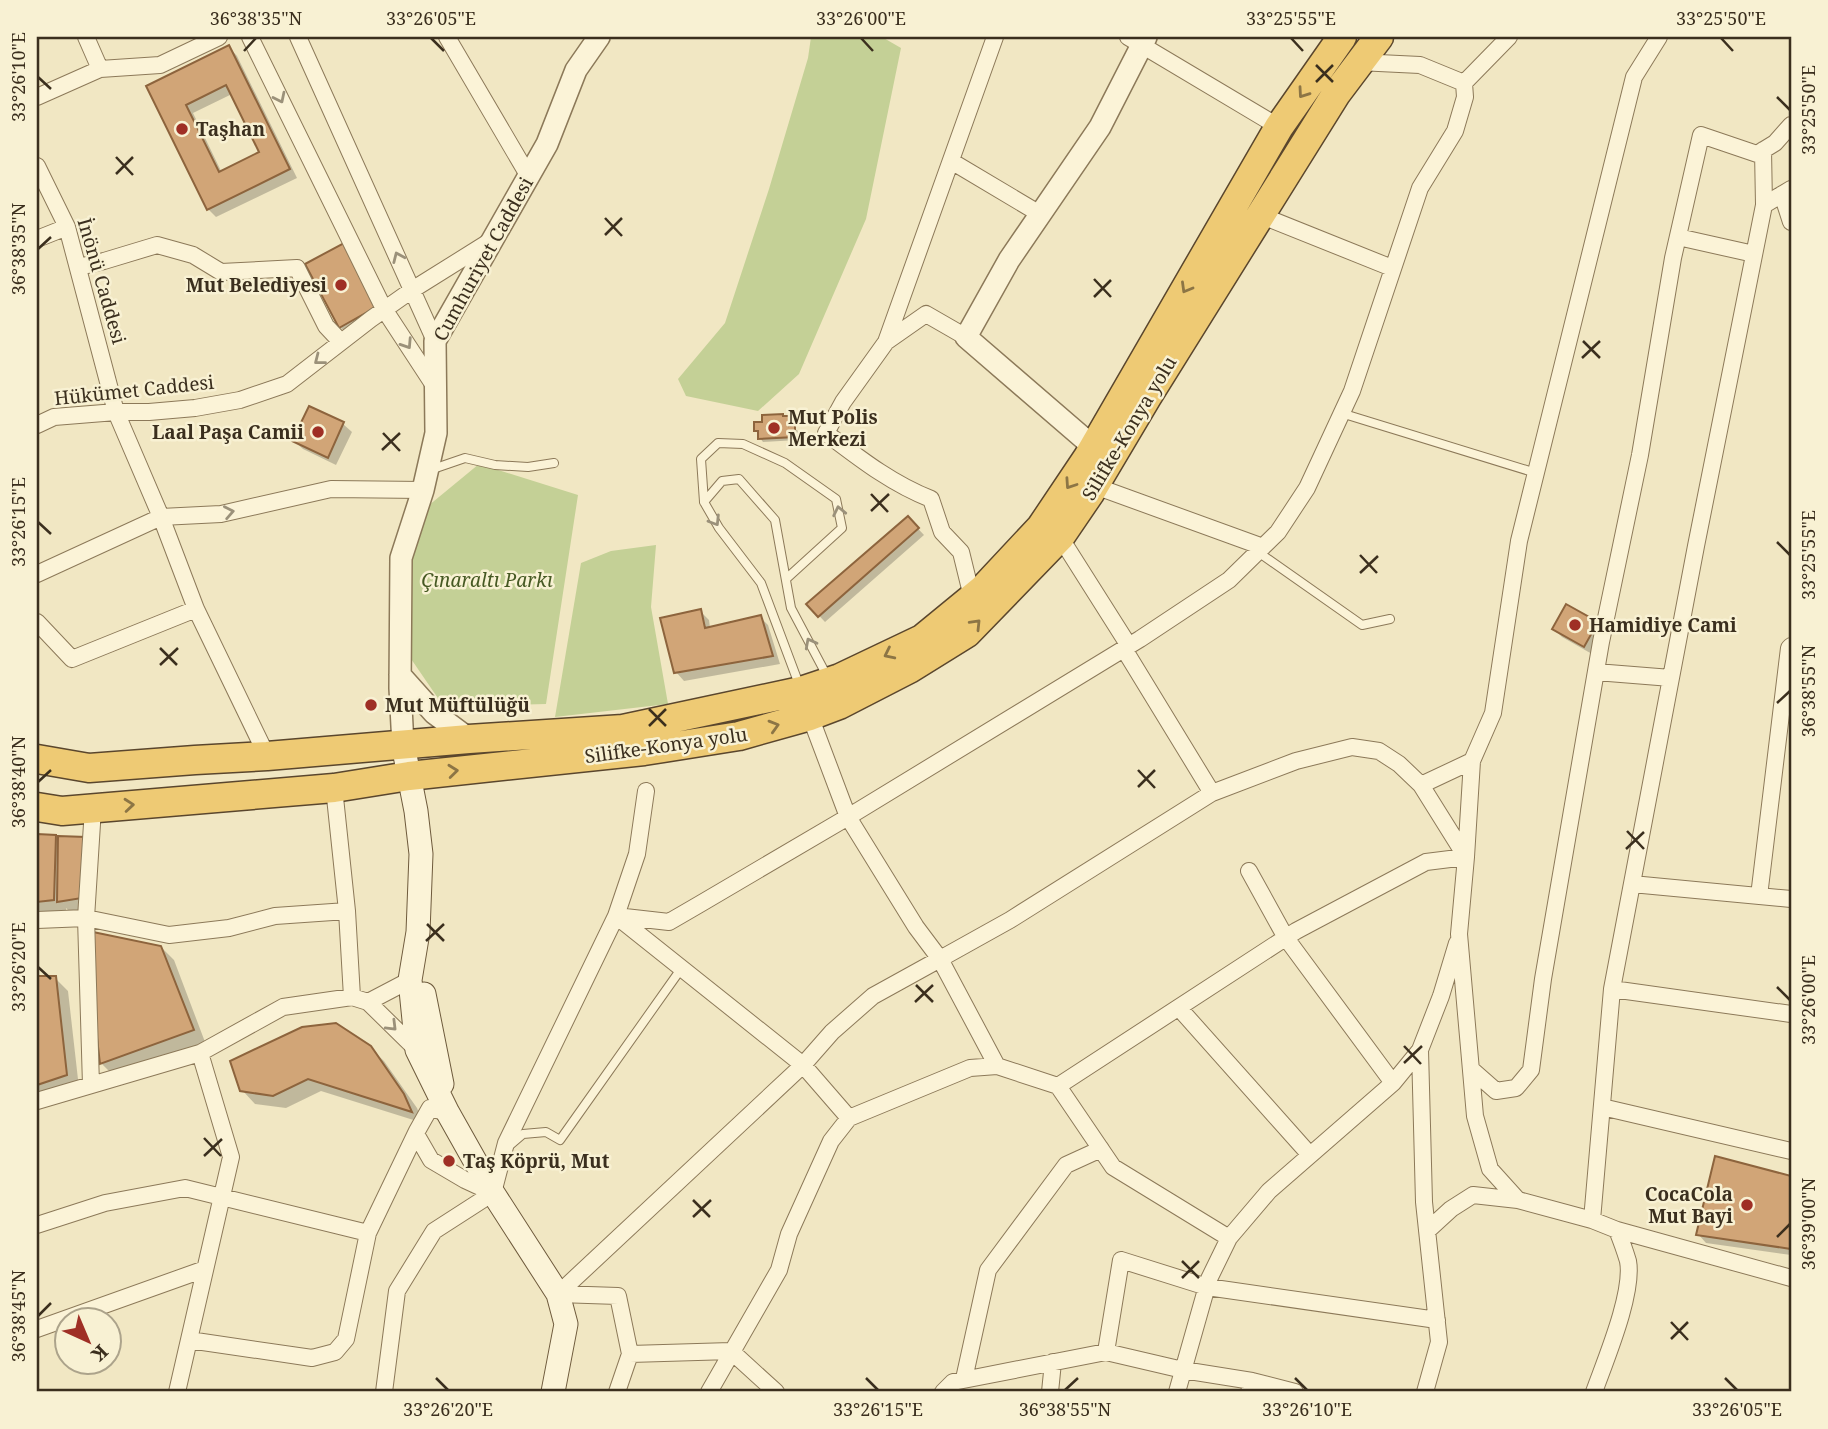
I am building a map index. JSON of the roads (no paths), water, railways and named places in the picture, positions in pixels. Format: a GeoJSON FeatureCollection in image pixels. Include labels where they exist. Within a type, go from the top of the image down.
{"type":"FeatureCollection","features":[{"type":"Feature","properties":{"kind":"highway","name":"Silifke-Konya yolu"},"geometry":{"type":"LineString","coordinates":[[37,807],[62,811],[334,788],[409,776],[658,749],[739,736],[805,703],[909,669],[967,633],[1060,537],[1095,485],[1102,453],[1279,127],[1342,37]]}},
{"type":"Feature","properties":{"kind":"highway","name":"Silifke-Konya yolu"},"geometry":{"type":"LineString","coordinates":[[835,693],[840,678],[922,639],[982,589],[1041,527],[1102,453],[1260,215],[1336,94],[1379,37]]}},
{"type":"Feature","properties":{"kind":"highway","name":"Silifke-Konya yolu"},"geometry":{"type":"LineString","coordinates":[[38,756],[89,768],[267,757],[469,739],[623,729],[805,703]]}},
{"type":"Feature","properties":{"kind":"main road"},"geometry":{"type":"LineString","coordinates":[[403,745],[421,854],[418,932],[410,980],[416,1051],[448,1113],[472,1174],[493,1193],[558,1294],[566,1324],[553,1392]]}},
{"type":"Feature","properties":{"kind":"main road"},"geometry":{"type":"LineString","coordinates":[[418,932],[424,993],[448,1113]]}},
{"type":"Feature","properties":{"kind":"street"},"geometry":{"type":"LineString","coordinates":[[86,37],[100,69]]}},
{"type":"Feature","properties":{"kind":"street"},"geometry":{"type":"LineString","coordinates":[[37,97],[100,69],[160,65],[219,37]]}},
{"type":"Feature","properties":{"kind":"street"},"geometry":{"type":"LineString","coordinates":[[250,37],[384,309],[435,388]]}},
{"type":"Feature","properties":{"kind":"street"},"geometry":{"type":"LineString","coordinates":[[299,37],[435,341]]}},
{"type":"Feature","properties":{"kind":"street"},"geometry":{"type":"LineString","coordinates":[[447,37],[528,176]]}},
{"type":"Feature","properties":{"kind":"street","name":"Cumhuriyet Caddesi"},"geometry":{"type":"LineString","coordinates":[[403,745],[400,675],[401,558],[436,433],[435,341],[547,144],[576,70],[599,37]]}},
{"type":"Feature","properties":{"kind":"street"},"geometry":{"type":"LineString","coordinates":[[972,597],[961,552],[942,532],[931,499],[912,492],[868,465],[826,433],[843,402],[886,342],[995,37]]}},
{"type":"Feature","properties":{"kind":"street"},"geometry":{"type":"LineString","coordinates":[[616,916],[669,922],[1126,648],[1229,580],[1278,532],[1307,488],[1352,391],[1420,188],[1455,131],[1465,97],[1464,83],[1509,37]]}},
{"type":"Feature","properties":{"kind":"street"},"geometry":{"type":"LineString","coordinates":[[1518,1200],[1490,1169],[1475,1116],[1459,934],[1472,761],[1493,713],[1519,541],[1634,77],[1658,37]]}},
{"type":"Feature","properties":{"kind":"street"},"geometry":{"type":"LineString","coordinates":[[966,337],[1009,260],[1100,128],[1139,39],[1279,127]]}},
{"type":"Feature","properties":{"kind":"street"},"geometry":{"type":"LineString","coordinates":[[1359,62],[1420,65],[1464,83]]}},
{"type":"Feature","properties":{"kind":"street"},"geometry":{"type":"LineString","coordinates":[[1471,1069],[1496,1091],[1516,1088],[1531,1070],[1543,979],[1596,672],[1640,455],[1678,237],[1701,135],[1757,153],[1775,143],[1791,125]]}},
{"type":"Feature","properties":{"kind":"street"},"geometry":{"type":"LineString","coordinates":[[1592,1220],[1612,989],[1764,205],[1763,150]]}},
{"type":"Feature","properties":{"kind":"street"},"geometry":{"type":"LineString","coordinates":[[951,161],[1041,214]]}},
{"type":"Feature","properties":{"kind":"street","name":"İnönü Caddesi"},"geometry":{"type":"LineString","coordinates":[[37,166],[66,227],[79,267],[116,412],[161,517],[196,609],[267,757]]}},
{"type":"Feature","properties":{"kind":"street"},"geometry":{"type":"LineString","coordinates":[[1764,205],[1786,192],[1791,222]]}},
{"type":"Feature","properties":{"kind":"street"},"geometry":{"type":"LineString","coordinates":[[1260,215],[1392,268]]}},
{"type":"Feature","properties":{"kind":"street"},"geometry":{"type":"LineString","coordinates":[[37,239],[66,227]]}},
{"type":"Feature","properties":{"kind":"street"},"geometry":{"type":"LineString","coordinates":[[1678,237],[1754,254]]}},
{"type":"Feature","properties":{"kind":"street","name":"Hükümet Caddesi"},"geometry":{"type":"LineString","coordinates":[[37,425],[54,417],[195,408],[240,400],[287,384],[384,309],[494,238]]}},
{"type":"Feature","properties":{"kind":"street"},"geometry":{"type":"LineString","coordinates":[[79,267],[157,245],[193,255],[221,272],[298,268],[326,326],[341,342]]}},
{"type":"Feature","properties":{"kind":"street"},"geometry":{"type":"LineString","coordinates":[[886,342],[926,314],[966,337],[1102,453]]}},
{"type":"Feature","properties":{"kind":"street"},"geometry":{"type":"LineString","coordinates":[[37,573],[161,517],[222,514],[331,489],[425,480]]}},
{"type":"Feature","properties":{"kind":"street"},"geometry":{"type":"LineString","coordinates":[[1095,485],[1260,549]]}},
{"type":"Feature","properties":{"kind":"street"},"geometry":{"type":"LineString","coordinates":[[1060,537],[1212,793]]}},
{"type":"Feature","properties":{"kind":"street"},"geometry":{"type":"LineString","coordinates":[[37,622],[72,659],[196,609]]}},
{"type":"Feature","properties":{"kind":"street"},"geometry":{"type":"LineString","coordinates":[[1759,896],[1791,646]]}},
{"type":"Feature","properties":{"kind":"street"},"geometry":{"type":"LineString","coordinates":[[1596,672],[1671,678]]}},
{"type":"Feature","properties":{"kind":"street"},"geometry":{"type":"LineString","coordinates":[[400,675],[435,713],[469,739]]}},
{"type":"Feature","properties":{"kind":"street"},"geometry":{"type":"LineString","coordinates":[[805,703],[848,817],[916,927],[940,959],[997,1066]]}},
{"type":"Feature","properties":{"kind":"street"},"geometry":{"type":"LineString","coordinates":[[558,1294],[873,996],[1010,920],[1212,793],[1296,761],[1352,747],[1378,751],[1399,764],[1421,785],[1466,857]]}},
{"type":"Feature","properties":{"kind":"street"},"geometry":{"type":"LineString","coordinates":[[1421,785],[1472,761]]}},
{"type":"Feature","properties":{"kind":"street"},"geometry":{"type":"LineString","coordinates":[[334,788],[360,1000],[416,1051]]}},
{"type":"Feature","properties":{"kind":"street"},"geometry":{"type":"LineString","coordinates":[[384,1392],[397,1291],[434,1231],[493,1193],[504,1150],[523,1105],[616,916],[638,854],[646,791]]}},
{"type":"Feature","properties":{"kind":"street"},"geometry":{"type":"LineString","coordinates":[[91,1085],[86,918],[93,808]]}},
{"type":"Feature","properties":{"kind":"street"},"geometry":{"type":"LineString","coordinates":[[1059,1086],[1286,938],[1426,862],[1466,857]]}},
{"type":"Feature","properties":{"kind":"street"},"geometry":{"type":"LineString","coordinates":[[1249,870],[1286,938],[1393,1083]]}},
{"type":"Feature","properties":{"kind":"street"},"geometry":{"type":"LineString","coordinates":[[1632,884],[1791,899]]}},
{"type":"Feature","properties":{"kind":"street"},"geometry":{"type":"LineString","coordinates":[[37,920],[86,918],[169,935],[229,928],[275,916],[347,911]]}},
{"type":"Feature","properties":{"kind":"street"},"geometry":{"type":"LineString","coordinates":[[616,916],[803,1065],[849,1118]]}},
{"type":"Feature","properties":{"kind":"street"},"geometry":{"type":"LineString","coordinates":[[1177,1392],[1207,1287],[1229,1238],[1269,1191],[1393,1083],[1420,1050],[1441,996],[1459,934]]}},
{"type":"Feature","properties":{"kind":"street"},"geometry":{"type":"LineString","coordinates":[[37,1101],[200,1053],[283,1007],[360,1000],[410,980]]}},
{"type":"Feature","properties":{"kind":"street"},"geometry":{"type":"LineString","coordinates":[[1612,989],[1791,1014]]}},
{"type":"Feature","properties":{"kind":"street"},"geometry":{"type":"LineString","coordinates":[[1179,1008],[1310,1155]]}},
{"type":"Feature","properties":{"kind":"street"},"geometry":{"type":"LineString","coordinates":[[1420,1050],[1424,1202],[1439,1342],[1425,1392]]}},
{"type":"Feature","properties":{"kind":"street"},"geometry":{"type":"LineString","coordinates":[[177,1392],[232,1157],[200,1053]]}},
{"type":"Feature","properties":{"kind":"street"},"geometry":{"type":"LineString","coordinates":[[709,1392],[779,1270],[789,1234],[831,1141],[849,1118],[970,1068],[997,1066],[1059,1086],[1113,1167],[1229,1238]]}},
{"type":"Feature","properties":{"kind":"street"},"geometry":{"type":"LineString","coordinates":[[1602,1107],[1791,1151]]}},
{"type":"Feature","properties":{"kind":"street"},"geometry":{"type":"LineString","coordinates":[[189,1340],[312,1358],[335,1352],[346,1339],[368,1233],[430,1108],[448,1113]]}},
{"type":"Feature","properties":{"kind":"street"},"geometry":{"type":"LineString","coordinates":[[416,1134],[431,1160],[472,1174]]}},
{"type":"Feature","properties":{"kind":"street"},"geometry":{"type":"LineString","coordinates":[[964,1379],[988,1270],[1066,1164],[1101,1149]]}},
{"type":"Feature","properties":{"kind":"street"},"geometry":{"type":"LineString","coordinates":[[37,1225],[105,1203],[185,1188],[368,1233]]}},
{"type":"Feature","properties":{"kind":"street"},"geometry":{"type":"LineString","coordinates":[[1427,1231],[1451,1209],[1473,1195],[1518,1200],[1791,1278]]}},
{"type":"Feature","properties":{"kind":"street"},"geometry":{"type":"LineString","coordinates":[[1594,1392],[1618,1325],[1627,1289],[1628,1263],[1617,1230]]}},
{"type":"Feature","properties":{"kind":"street"},"geometry":{"type":"LineString","coordinates":[[1106,1352],[1121,1260],[1207,1287],[1437,1320]]}},
{"type":"Feature","properties":{"kind":"street"},"geometry":{"type":"LineString","coordinates":[[37,1329],[205,1269]]}},
{"type":"Feature","properties":{"kind":"street"},"geometry":{"type":"LineString","coordinates":[[558,1294],[618,1296],[630,1354],[617,1392]]}},
{"type":"Feature","properties":{"kind":"street"},"geometry":{"type":"LineString","coordinates":[[630,1354],[732,1351],[776,1392]]}},
{"type":"Feature","properties":{"kind":"street"},"geometry":{"type":"LineString","coordinates":[[943,1392],[953,1382],[964,1379],[1106,1352],[1251,1387],[1296,1392]]}},
{"type":"Feature","properties":{"kind":"street"},"geometry":{"type":"LineString","coordinates":[[1050,1392],[1053,1362]]}},
{"type":"Feature","properties":{"kind":"lane"},"geometry":{"type":"LineString","coordinates":[[1342,413],[1536,473]]}},
{"type":"Feature","properties":{"kind":"lane"},"geometry":{"type":"LineString","coordinates":[[786,579],[842,528],[836,499],[785,463],[743,444],[718,443],[701,459],[704,502],[719,528],[761,583],[805,703]]}},
{"type":"Feature","properties":{"kind":"lane"},"geometry":{"type":"LineString","coordinates":[[425,480],[465,458],[495,465],[527,467],[554,463]]}},
{"type":"Feature","properties":{"kind":"lane"},"geometry":{"type":"LineString","coordinates":[[704,502],[722,481],[739,479],[775,520],[792,608],[835,693]]}},
{"type":"Feature","properties":{"kind":"lane"},"geometry":{"type":"LineString","coordinates":[[1260,549],[1362,625],[1390,619]]}},
{"type":"Feature","properties":{"kind":"lane"},"geometry":{"type":"LineString","coordinates":[[504,1150],[523,1134],[546,1132],[560,1139],[681,968]]}},
{"type":"Feature","properties":{"kind":"place","name":"Taşhan"},"geometry":{"type":"Point","coordinates":[182,129]}},
{"type":"Feature","properties":{"kind":"place","name":"Mut Belediyesi"},"geometry":{"type":"Point","coordinates":[341,285]}},
{"type":"Feature","properties":{"kind":"place","name":"Mut Polis Merkezi"},"geometry":{"type":"Point","coordinates":[774,428]}},
{"type":"Feature","properties":{"kind":"place","name":"Laal Paşa Camii"},"geometry":{"type":"Point","coordinates":[318,432]}},
{"type":"Feature","properties":{"kind":"place","name":"Hamidiye Cami"},"geometry":{"type":"Point","coordinates":[1575,625]}},
{"type":"Feature","properties":{"kind":"place","name":"Mut Müftülüğü"},"geometry":{"type":"Point","coordinates":[371,705]}},
{"type":"Feature","properties":{"kind":"place","name":"Taş Köprü, Mut"},"geometry":{"type":"Point","coordinates":[449,1161]}},
{"type":"Feature","properties":{"kind":"place","name":"CocaCola Mut Bayi"},"geometry":{"type":"Point","coordinates":[1747,1205]}},
{"type":"Feature","properties":{"kind":"park label","name":"Çınaraltı Parkı"},"geometry":{"type":"Point","coordinates":[487,580]}}]}
